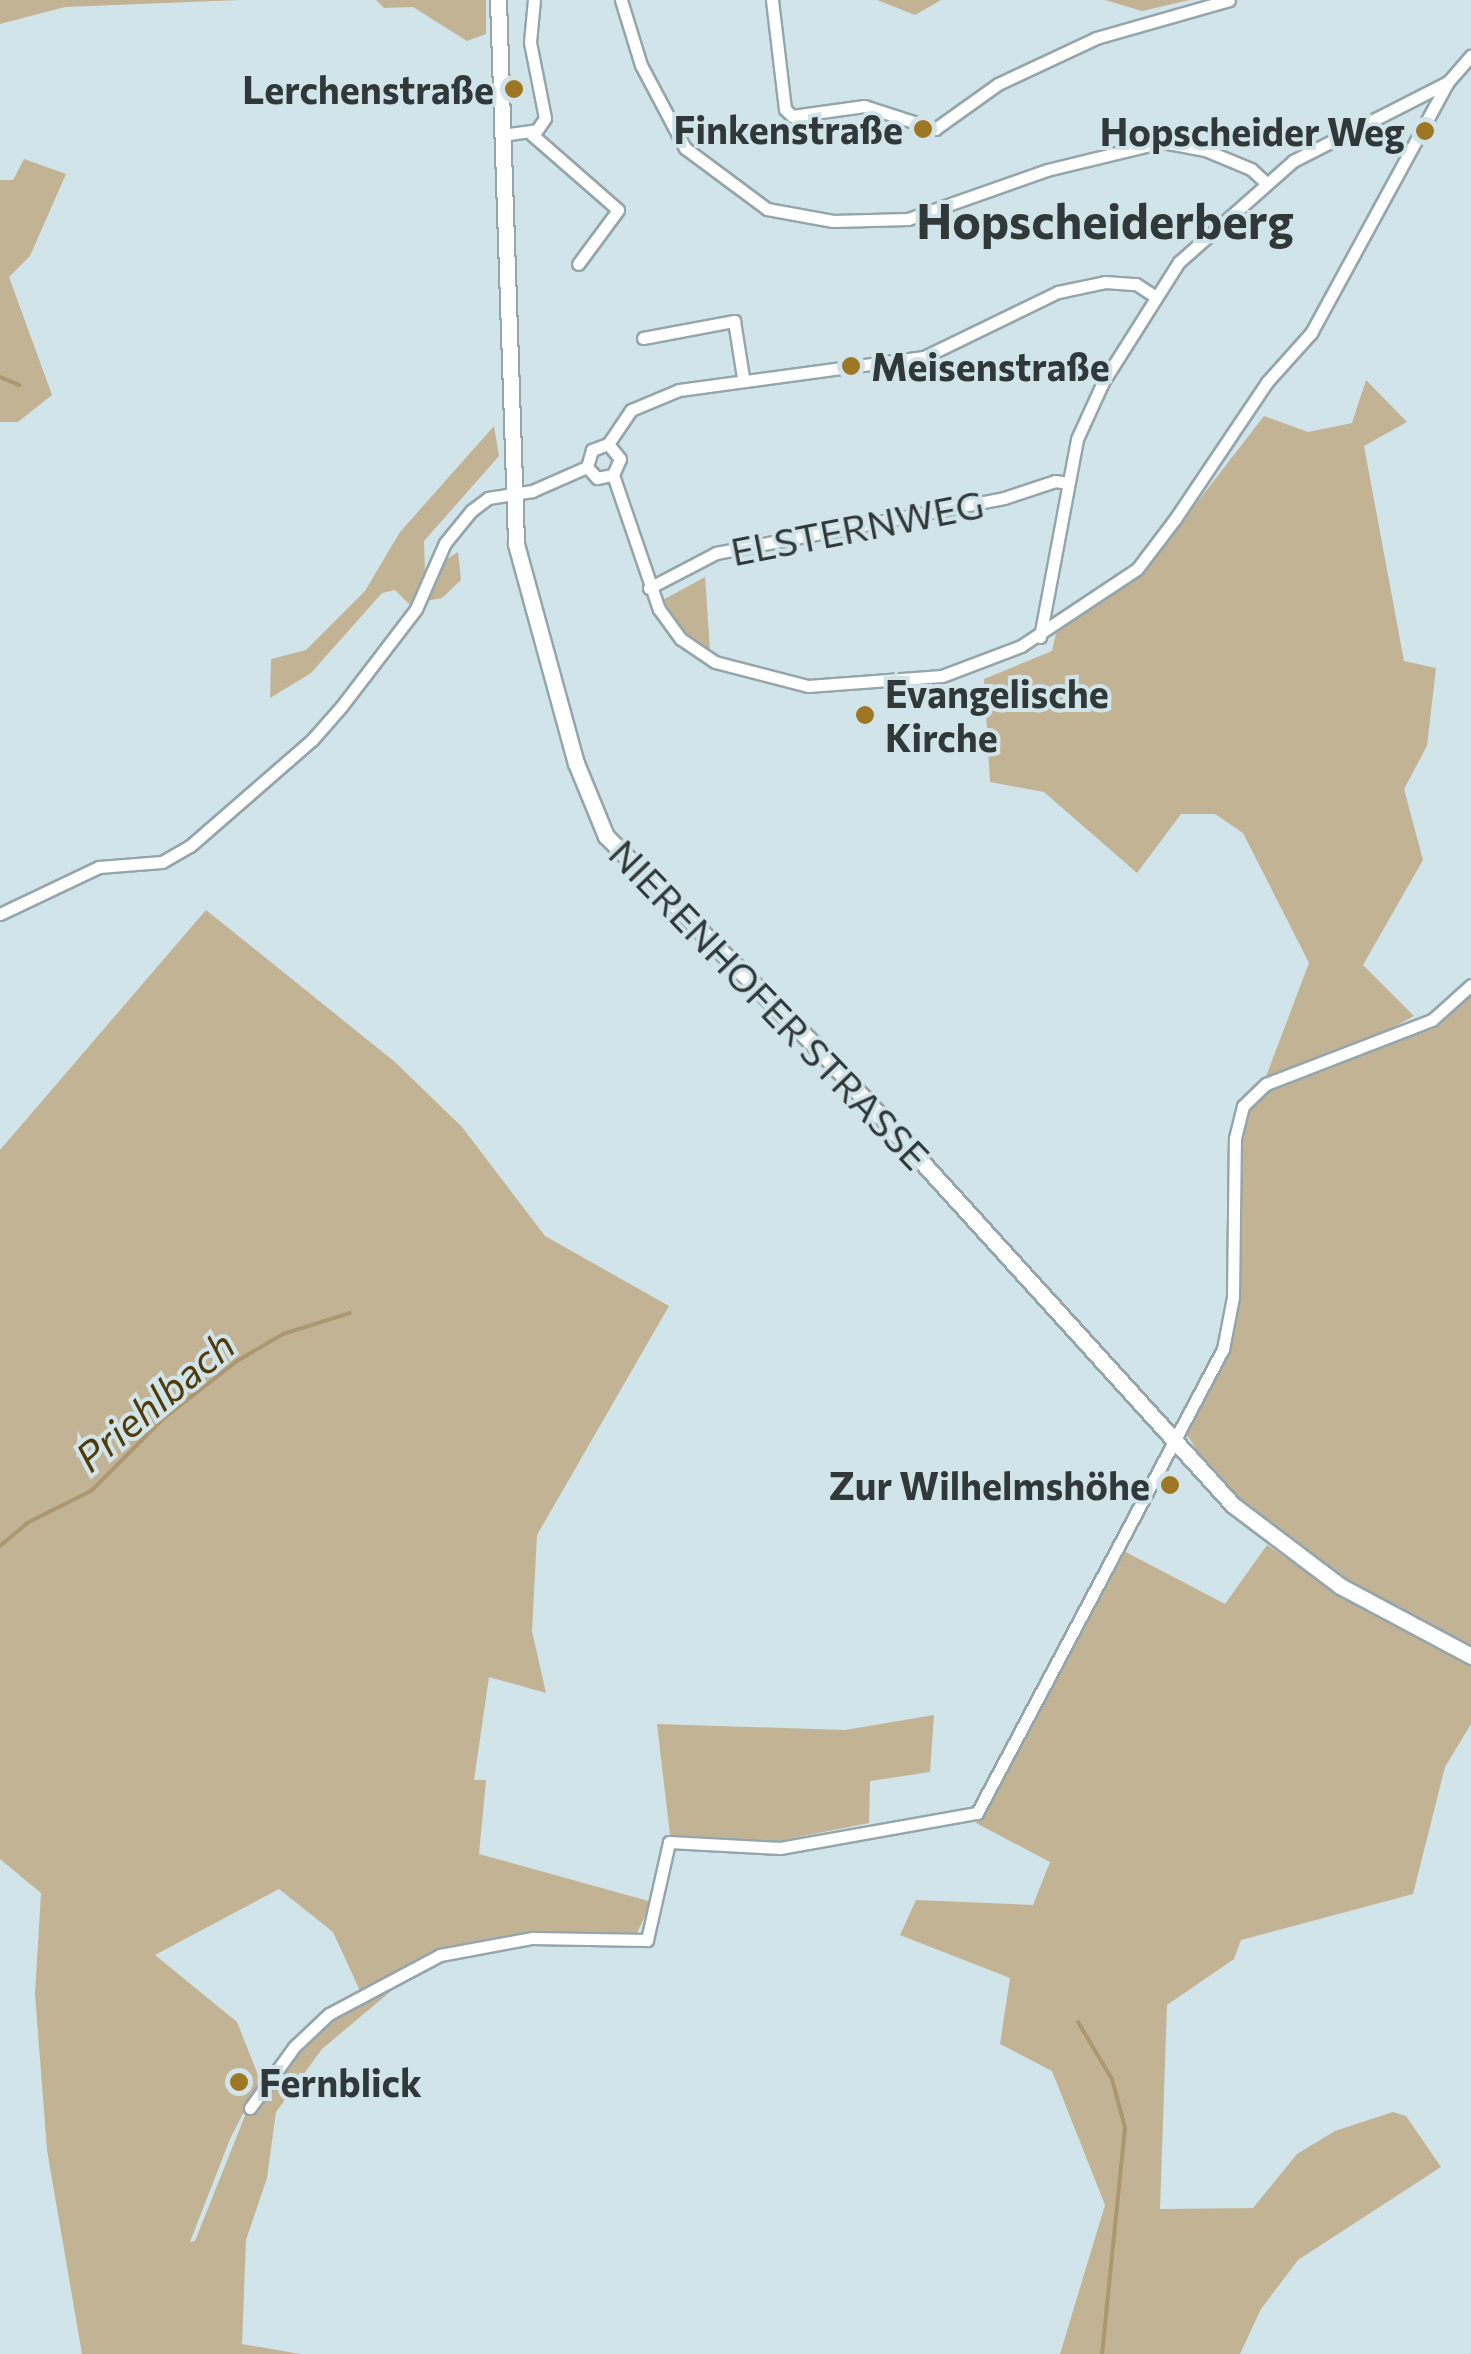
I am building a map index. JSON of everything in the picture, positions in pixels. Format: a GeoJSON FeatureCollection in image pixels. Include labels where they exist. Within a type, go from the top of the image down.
{"type":"FeatureCollection","features":[{"type":"Feature","properties":{"kind":"street","name":"NIERENHOFER STRASSE"},"geometry":{"type":"LineString","coordinates":[[498,0],[512,494],[528,602],[576,763],[606,836],[832,1064],[1272,1540],[1340,1586],[1471,1656]]}},
{"type":"Feature","properties":{"kind":"street"},"geometry":{"type":"LineString","coordinates":[[502,135],[529,132],[542,125],[546,111],[530,42],[534,0]]}},
{"type":"Feature","properties":{"kind":"street"},"geometry":{"type":"LineString","coordinates":[[621,0],[641,65],[682,143],[767,209],[833,222],[908,219],[1047,170],[1162,142],[1205,150],[1251,168],[1266,183]]}},
{"type":"Feature","properties":{"kind":"street"},"geometry":{"type":"LineString","coordinates":[[772,0],[785,109],[792,116],[864,106],[935,130],[998,84],[1096,38],[1229,0]]}},
{"type":"Feature","properties":{"kind":"street"},"geometry":{"type":"LineString","coordinates":[[608,444],[620,459],[613,475],[650,588],[680,639],[715,662],[808,686],[942,676],[1040,637],[1136,570],[1208,475],[1267,382],[1311,333],[1448,82],[1471,56]]}},
{"type":"Feature","properties":{"kind":"street"},"geometry":{"type":"LineString","coordinates":[[1040,637],[1077,439],[1104,382],[1179,262],[1266,183],[1348,130],[1448,82]]}},
{"type":"Feature","properties":{"kind":"street"},"geometry":{"type":"LineString","coordinates":[[529,132],[618,210],[578,264]]}},
{"type":"Feature","properties":{"kind":"street"},"geometry":{"type":"LineString","coordinates":[[587,467],[592,450],[608,444],[630,410],[654,398],[743,377],[924,356],[1058,292],[1104,282],[1136,284],[1156,298]]}},
{"type":"Feature","properties":{"kind":"street"},"geometry":{"type":"LineString","coordinates":[[643,338],[734,321],[743,377]]}},
{"type":"Feature","properties":{"kind":"street"},"geometry":{"type":"LineString","coordinates":[[0,914],[98,867],[170,860],[238,808],[312,740],[393,642],[455,527],[488,498],[512,494],[587,467]]}},
{"type":"Feature","properties":{"kind":"street"},"geometry":{"type":"LineString","coordinates":[[587,467],[597,478],[613,475]]}},
{"type":"Feature","properties":{"kind":"street","name":"ELSTERNWEG"},"geometry":{"type":"LineString","coordinates":[[650,588],[716,553],[1068,483]]}},
{"type":"Feature","properties":{"kind":"street"},"geometry":{"type":"LineString","coordinates":[[250,2108],[294,2047],[329,2014],[428,1960],[518,1940],[647,1940],[668,1842],[780,1848],[977,1813],[1172,1434],[1207,1385],[1223,1349],[1233,1296],[1234,1138],[1243,1106],[1266,1084],[1432,1020],[1471,985]]}},
{"type":"Feature","properties":{"kind":"shaded area"},"geometry":{"type":"Polygon","coordinates":[[[0,0],[240,0],[65,7],[0,24],[0,0]]]}},
{"type":"Feature","properties":{"kind":"shaded area"},"geometry":{"type":"Polygon","coordinates":[[[376,0],[486,0],[486,34],[467,41],[413,7],[384,8],[376,0]]]}},
{"type":"Feature","properties":{"kind":"shaded area"},"geometry":{"type":"Polygon","coordinates":[[[877,0],[941,0],[915,15],[877,0]]]}},
{"type":"Feature","properties":{"kind":"shaded area"},"geometry":{"type":"Polygon","coordinates":[[[1105,0],[1190,0],[1142,11],[1105,0]]]}},
{"type":"Feature","properties":{"kind":"shaded area"},"geometry":{"type":"Polygon","coordinates":[[[24,159],[66,174],[30,256],[9,277],[52,395],[18,422],[0,422],[0,180],[13,180],[24,159]]]}},
{"type":"Feature","properties":{"kind":"shaded area"},"geometry":{"type":"Polygon","coordinates":[[[1366,380],[1407,422],[1364,446],[1404,661],[1436,668],[1427,746],[1404,789],[1423,860],[1363,965],[1414,1016],[1363,1044],[1383,1045],[1433,1026],[1471,994],[1471,1649],[1347,1583],[1225,1490],[1186,1434],[1228,1349],[1242,1118],[1265,1079],[1309,963],[1243,833],[1215,814],[1181,814],[1137,873],[1044,792],[990,782],[984,679],[1052,651],[1056,633],[1147,567],[1264,416],[1308,432],[1352,423],[1366,380]]]}},
{"type":"Feature","properties":{"kind":"shaded area"},"geometry":{"type":"Polygon","coordinates":[[[494,426],[499,456],[424,541],[425,573],[458,552],[461,580],[442,598],[409,604],[395,590],[382,593],[311,673],[270,698],[271,659],[306,650],[365,591],[400,532],[494,426]]]}},
{"type":"Feature","properties":{"kind":"shaded area"},"geometry":{"type":"Polygon","coordinates":[[[705,577],[710,650],[684,633],[663,600],[705,577]]]}},
{"type":"Feature","properties":{"kind":"shaded area"},"geometry":{"type":"Polygon","coordinates":[[[206,910],[395,1062],[462,1127],[545,1236],[669,1306],[537,1535],[532,1631],[546,1693],[489,1677],[474,1780],[486,1780],[479,1854],[652,1902],[636,1935],[496,1937],[440,1950],[322,2049],[276,2112],[267,2178],[246,2240],[242,2344],[300,2354],[82,2354],[47,2150],[35,1994],[41,1893],[0,1859],[0,1150],[206,910]],[[279,1889],[155,1955],[237,2022],[260,2080],[322,2014],[361,1993],[333,1932],[279,1889]],[[256,2088],[230,2139],[190,2242],[195,2241],[256,2088]]]}},
{"type":"Feature","properties":{"kind":"shaded area"},"geometry":{"type":"Polygon","coordinates":[[[1267,1545],[1342,1596],[1471,1663],[1471,1724],[1445,1767],[1413,1894],[1241,1940],[1234,1959],[1167,2005],[1160,2209],[1253,2208],[1297,2154],[1335,2131],[1393,2112],[1406,2116],[1441,2167],[1298,2260],[1261,2309],[1240,2354],[1060,2354],[1105,2205],[1052,2071],[1000,2044],[1010,1978],[900,1935],[916,1900],[1033,1905],[1050,1862],[976,1823],[991,1805],[1120,1549],[1225,1604],[1267,1545]]]}},
{"type":"Feature","properties":{"kind":"shaded area"},"geometry":{"type":"Polygon","coordinates":[[[934,1715],[930,1772],[870,1781],[869,1823],[778,1841],[670,1835],[657,1724],[845,1730],[934,1715]]]}},
{"type":"Feature","properties":{"kind":"waterway"},"geometry":{"type":"LineString","coordinates":[[0,377],[19,385]]}},
{"type":"Feature","properties":{"kind":"waterway","name":"Priehlbach"},"geometry":{"type":"LineString","coordinates":[[0,1546],[27,1523],[91,1491],[164,1418],[237,1361],[283,1334],[350,1313]]}},
{"type":"Feature","properties":{"kind":"waterway"},"geometry":{"type":"LineString","coordinates":[[1078,2022],[1112,2079],[1125,2128],[1102,2354]]}},
{"type":"Feature","properties":{"kind":"place","name":"Lerchenstraße"},"geometry":{"type":"Point","coordinates":[514,89]}},
{"type":"Feature","properties":{"kind":"place","name":"Finkenstraße"},"geometry":{"type":"Point","coordinates":[923,129]}},
{"type":"Feature","properties":{"kind":"place","name":"Hopscheider Weg"},"geometry":{"type":"Point","coordinates":[1425,131]}},
{"type":"Feature","properties":{"kind":"place","name":"Meisenstraße"},"geometry":{"type":"Point","coordinates":[851,366]}},
{"type":"Feature","properties":{"kind":"place","name":"Evangelische Kirche"},"geometry":{"type":"Point","coordinates":[865,715]}},
{"type":"Feature","properties":{"kind":"place","name":"Zur Wilhelmshöhe"},"geometry":{"type":"Point","coordinates":[1170,1485]}},
{"type":"Feature","properties":{"kind":"place","name":"Fernblick"},"geometry":{"type":"Point","coordinates":[239,2082]}},
{"type":"Feature","properties":{"kind":"district","name":"Hopscheiderberg"},"geometry":{"type":"Point","coordinates":[1105,220]}}]}
